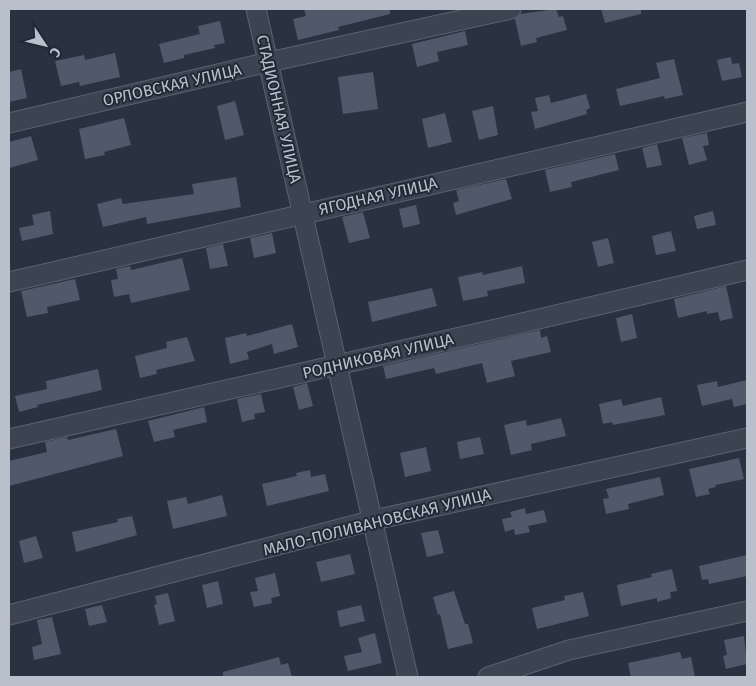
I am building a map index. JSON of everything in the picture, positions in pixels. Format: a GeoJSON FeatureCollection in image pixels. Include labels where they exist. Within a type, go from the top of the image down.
{"type":"FeatureCollection","features":[{"type":"Feature","properties":{"kind":"street","name":"СТАДИОННАЯ УЛИЦА"},"geometry":{"type":"LineString","coordinates":[[256,9],[374,520],[408,677]]}},
{"type":"Feature","properties":{"kind":"street","name":"ОРЛОВСКАЯ УЛИЦА"},"geometry":{"type":"LineString","coordinates":[[9,123],[269,62],[510,9]]}},
{"type":"Feature","properties":{"kind":"street","name":"ЯГОДНАЯ УЛИЦА"},"geometry":{"type":"LineString","coordinates":[[9,282],[747,112]]}},
{"type":"Feature","properties":{"kind":"street","name":"РОДНИКОВАЯ УЛИЦА"},"geometry":{"type":"LineString","coordinates":[[9,439],[747,270]]}},
{"type":"Feature","properties":{"kind":"street","name":"МАЛО-ПОЛИВАНОВСКАЯ УЛИЦА"},"geometry":{"type":"LineString","coordinates":[[9,616],[374,520],[747,438]]}},
{"type":"Feature","properties":{"kind":"street"},"geometry":{"type":"LineString","coordinates":[[488,677],[569,650],[747,611]]}},
{"type":"Feature","properties":{"kind":"building"},"geometry":{"type":"Polygon","coordinates":[[[304,9],[390,9],[390,14],[338,27],[339,30],[298,40],[293,19],[306,16],[304,9]]]}},
{"type":"Feature","properties":{"kind":"building"},"geometry":{"type":"Polygon","coordinates":[[[556,9],[559,17],[563,16],[567,30],[536,38],[537,42],[521,46],[515,19],[520,14],[556,9]]]}},
{"type":"Feature","properties":{"kind":"building"},"geometry":{"type":"Polygon","coordinates":[[[601,9],[641,9],[641,14],[605,23],[601,9]]]}},
{"type":"Feature","properties":{"kind":"building"},"geometry":{"type":"Polygon","coordinates":[[[220,21],[225,43],[214,45],[215,48],[184,55],[184,58],[164,63],[159,44],[200,34],[198,26],[220,21]]]}},
{"type":"Feature","properties":{"kind":"building"},"geometry":{"type":"Polygon","coordinates":[[[465,31],[468,45],[437,52],[439,61],[417,67],[412,44],[465,31]]]}},
{"type":"Feature","properties":{"kind":"building"},"geometry":{"type":"Polygon","coordinates":[[[115,53],[120,77],[80,86],[79,82],[61,86],[55,61],[84,55],[85,60],[115,53]]]}},
{"type":"Feature","properties":{"kind":"building"},"geometry":{"type":"Polygon","coordinates":[[[731,57],[732,64],[739,63],[742,77],[722,81],[717,60],[731,57]]]}},
{"type":"Feature","properties":{"kind":"building"},"geometry":{"type":"Polygon","coordinates":[[[674,59],[683,95],[665,99],[664,96],[620,106],[616,89],[660,78],[656,63],[674,59]]]}},
{"type":"Feature","properties":{"kind":"building"},"geometry":{"type":"Polygon","coordinates":[[[21,69],[27,98],[9,102],[9,72],[21,69]]]}},
{"type":"Feature","properties":{"kind":"building"},"geometry":{"type":"Polygon","coordinates":[[[373,72],[378,109],[343,114],[338,77],[373,72]]]}},
{"type":"Feature","properties":{"kind":"building"},"geometry":{"type":"Polygon","coordinates":[[[586,94],[590,108],[586,110],[587,114],[535,129],[531,112],[538,111],[535,98],[549,95],[551,103],[586,94]]]}},
{"type":"Feature","properties":{"kind":"building"},"geometry":{"type":"Polygon","coordinates":[[[235,101],[244,135],[225,140],[217,106],[235,101]]]}},
{"type":"Feature","properties":{"kind":"building"},"geometry":{"type":"Polygon","coordinates":[[[493,106],[498,135],[479,140],[472,111],[493,106]]]}},
{"type":"Feature","properties":{"kind":"building"},"geometry":{"type":"Polygon","coordinates":[[[445,113],[452,142],[428,148],[422,119],[445,113]]]}},
{"type":"Feature","properties":{"kind":"building"},"geometry":{"type":"Polygon","coordinates":[[[124,118],[131,145],[104,152],[105,155],[85,159],[79,129],[124,118]]]}},
{"type":"Feature","properties":{"kind":"building"},"geometry":{"type":"Polygon","coordinates":[[[707,133],[709,145],[703,146],[707,160],[689,165],[682,138],[707,133]]]}},
{"type":"Feature","properties":{"kind":"building"},"geometry":{"type":"Polygon","coordinates":[[[31,136],[38,160],[9,168],[9,142],[31,136]]]}},
{"type":"Feature","properties":{"kind":"building"},"geometry":{"type":"Polygon","coordinates":[[[657,144],[662,165],[647,168],[642,148],[657,144]]]}},
{"type":"Feature","properties":{"kind":"building"},"geometry":{"type":"Polygon","coordinates":[[[615,154],[619,170],[571,182],[572,187],[550,192],[545,170],[615,154]]]}},
{"type":"Feature","properties":{"kind":"building"},"geometry":{"type":"Polygon","coordinates":[[[236,177],[241,207],[147,224],[146,217],[103,227],[97,204],[121,198],[123,204],[194,194],[192,184],[236,177]]]}},
{"type":"Feature","properties":{"kind":"building"},"geometry":{"type":"Polygon","coordinates":[[[506,179],[512,199],[456,215],[453,203],[459,201],[456,190],[506,179]]]}},
{"type":"Feature","properties":{"kind":"building"},"geometry":{"type":"Polygon","coordinates":[[[416,205],[420,224],[403,228],[399,209],[416,205]]]}},
{"type":"Feature","properties":{"kind":"building"},"geometry":{"type":"Polygon","coordinates":[[[50,211],[53,234],[22,241],[19,228],[34,225],[32,215],[50,211]]]}},
{"type":"Feature","properties":{"kind":"building"},"geometry":{"type":"Polygon","coordinates":[[[713,211],[716,225],[697,229],[694,216],[713,211]]]}},
{"type":"Feature","properties":{"kind":"building"},"geometry":{"type":"Polygon","coordinates":[[[363,212],[370,238],[349,243],[342,217],[363,212]]]}},
{"type":"Feature","properties":{"kind":"building"},"geometry":{"type":"Polygon","coordinates":[[[671,231],[676,251],[656,255],[652,236],[671,231]]]}},
{"type":"Feature","properties":{"kind":"building"},"geometry":{"type":"Polygon","coordinates":[[[272,233],[276,253],[254,258],[250,238],[272,233]]]}},
{"type":"Feature","properties":{"kind":"building"},"geometry":{"type":"Polygon","coordinates":[[[608,238],[614,263],[598,267],[592,242],[608,238]]]}},
{"type":"Feature","properties":{"kind":"building"},"geometry":{"type":"Polygon","coordinates":[[[223,244],[228,266],[210,269],[206,248],[223,244]]]}},
{"type":"Feature","properties":{"kind":"building"},"geometry":{"type":"Polygon","coordinates":[[[182,258],[190,290],[131,303],[129,294],[114,297],[111,280],[118,279],[116,269],[130,266],[131,270],[182,258]]]}},
{"type":"Feature","properties":{"kind":"building"},"geometry":{"type":"Polygon","coordinates":[[[522,266],[525,283],[487,291],[488,296],[463,301],[458,277],[482,272],[483,275],[522,266]]]}},
{"type":"Feature","properties":{"kind":"building"},"geometry":{"type":"Polygon","coordinates":[[[75,279],[80,300],[47,307],[48,313],[27,317],[21,291],[75,279]]]}},
{"type":"Feature","properties":{"kind":"building"},"geometry":{"type":"Polygon","coordinates":[[[726,286],[733,318],[720,321],[718,312],[707,314],[707,311],[678,318],[674,299],[726,286]]]}},
{"type":"Feature","properties":{"kind":"building"},"geometry":{"type":"Polygon","coordinates":[[[432,288],[437,306],[372,322],[368,302],[432,288]]]}},
{"type":"Feature","properties":{"kind":"building"},"geometry":{"type":"Polygon","coordinates":[[[632,314],[637,338],[621,342],[616,318],[632,314]]]}},
{"type":"Feature","properties":{"kind":"building"},"geometry":{"type":"Polygon","coordinates":[[[292,324],[298,347],[274,354],[272,344],[247,352],[249,359],[230,364],[225,338],[246,333],[247,336],[292,324]]]}},
{"type":"Feature","properties":{"kind":"building"},"geometry":{"type":"Polygon","coordinates":[[[540,330],[541,338],[547,336],[551,352],[511,361],[515,376],[487,383],[482,363],[436,374],[434,368],[386,379],[383,366],[540,330]]]}},
{"type":"Feature","properties":{"kind":"building"},"geometry":{"type":"Polygon","coordinates":[[[187,337],[195,361],[156,370],[157,374],[140,378],[135,356],[167,348],[166,342],[187,337]]]}},
{"type":"Feature","properties":{"kind":"building"},"geometry":{"type":"Polygon","coordinates":[[[98,369],[102,390],[37,405],[38,407],[19,412],[15,396],[47,389],[46,381],[98,369]]]}},
{"type":"Feature","properties":{"kind":"building"},"geometry":{"type":"Polygon","coordinates":[[[747,380],[747,404],[734,407],[732,399],[702,406],[697,385],[717,381],[718,387],[747,380]]]}},
{"type":"Feature","properties":{"kind":"building"},"geometry":{"type":"Polygon","coordinates":[[[307,383],[313,406],[299,410],[293,387],[307,383]]]}},
{"type":"Feature","properties":{"kind":"building"},"geometry":{"type":"Polygon","coordinates":[[[261,394],[265,412],[254,414],[255,419],[242,422],[237,399],[261,394]]]}},
{"type":"Feature","properties":{"kind":"building"},"geometry":{"type":"Polygon","coordinates":[[[661,397],[665,415],[613,425],[612,422],[603,424],[599,404],[621,399],[623,406],[661,397]]]}},
{"type":"Feature","properties":{"kind":"building"},"geometry":{"type":"Polygon","coordinates":[[[204,407],[207,422],[173,430],[175,437],[154,442],[148,421],[204,407]]]}},
{"type":"Feature","properties":{"kind":"building"},"geometry":{"type":"Polygon","coordinates":[[[561,418],[566,436],[531,444],[532,450],[511,455],[504,425],[526,420],[527,426],[561,418]]]}},
{"type":"Feature","properties":{"kind":"building"},"geometry":{"type":"Polygon","coordinates":[[[116,429],[123,456],[9,486],[9,461],[47,452],[45,442],[67,437],[68,440],[116,429]]]}},
{"type":"Feature","properties":{"kind":"building"},"geometry":{"type":"Polygon","coordinates":[[[480,437],[484,454],[460,459],[457,442],[480,437]]]}},
{"type":"Feature","properties":{"kind":"building"},"geometry":{"type":"Polygon","coordinates":[[[426,447],[431,471],[405,477],[400,453],[426,447]]]}},
{"type":"Feature","properties":{"kind":"building"},"geometry":{"type":"Polygon","coordinates":[[[739,458],[744,479],[715,485],[716,487],[708,489],[710,494],[696,497],[689,469],[739,458]]]}},
{"type":"Feature","properties":{"kind":"building"},"geometry":{"type":"Polygon","coordinates":[[[310,470],[311,477],[325,474],[329,491],[267,506],[262,484],[297,476],[296,473],[310,470]]]}},
{"type":"Feature","properties":{"kind":"building"},"geometry":{"type":"Polygon","coordinates":[[[660,477],[664,495],[628,504],[629,509],[606,514],[603,499],[609,498],[606,489],[660,477]]]}},
{"type":"Feature","properties":{"kind":"building"},"geometry":{"type":"Polygon","coordinates":[[[222,495],[227,516],[173,529],[167,501],[186,497],[188,504],[222,495]]]}},
{"type":"Feature","properties":{"kind":"building"},"geometry":{"type":"Polygon","coordinates":[[[525,508],[526,514],[544,510],[547,522],[528,526],[530,532],[515,535],[514,529],[505,532],[502,519],[512,517],[510,512],[525,508]]]}},
{"type":"Feature","properties":{"kind":"building"},"geometry":{"type":"Polygon","coordinates":[[[132,516],[137,535],[76,552],[72,532],[118,522],[117,519],[132,516]]]}},
{"type":"Feature","properties":{"kind":"building"},"geometry":{"type":"Polygon","coordinates":[[[438,530],[444,553],[427,557],[421,533],[438,530]]]}},
{"type":"Feature","properties":{"kind":"building"},"geometry":{"type":"Polygon","coordinates":[[[36,536],[43,558],[24,563],[19,541],[36,536]]]}},
{"type":"Feature","properties":{"kind":"building"},"geometry":{"type":"Polygon","coordinates":[[[350,554],[355,574],[321,582],[316,562],[350,554]]]}},
{"type":"Feature","properties":{"kind":"building"},"geometry":{"type":"Polygon","coordinates":[[[747,555],[747,576],[709,584],[708,579],[702,580],[699,566],[747,555]]]}},
{"type":"Feature","properties":{"kind":"building"},"geometry":{"type":"Polygon","coordinates":[[[672,569],[677,591],[670,592],[671,598],[657,602],[657,598],[621,606],[617,585],[652,577],[651,574],[672,569]]]}},
{"type":"Feature","properties":{"kind":"building"},"geometry":{"type":"Polygon","coordinates":[[[275,573],[280,596],[271,598],[272,603],[254,607],[250,592],[258,591],[255,578],[275,573]]]}},
{"type":"Feature","properties":{"kind":"building"},"geometry":{"type":"Polygon","coordinates":[[[218,581],[223,604],[207,608],[202,585],[218,581]]]}},
{"type":"Feature","properties":{"kind":"building"},"geometry":{"type":"Polygon","coordinates":[[[454,591],[465,624],[468,624],[473,643],[448,649],[440,614],[438,615],[433,597],[454,591]]]}},
{"type":"Feature","properties":{"kind":"building"},"geometry":{"type":"Polygon","coordinates":[[[583,592],[589,616],[537,629],[532,608],[565,600],[564,596],[583,592]]]}},
{"type":"Feature","properties":{"kind":"building"},"geometry":{"type":"Polygon","coordinates":[[[168,593],[175,621],[159,625],[154,605],[157,604],[155,596],[168,593]]]}},
{"type":"Feature","properties":{"kind":"building"},"geometry":{"type":"Polygon","coordinates":[[[102,605],[107,622],[89,626],[85,609],[102,605]]]}},
{"type":"Feature","properties":{"kind":"building"},"geometry":{"type":"Polygon","coordinates":[[[361,605],[365,621],[340,627],[337,611],[361,605]]]}},
{"type":"Feature","properties":{"kind":"building"},"geometry":{"type":"Polygon","coordinates":[[[52,617],[61,654],[34,660],[32,647],[42,644],[37,620],[52,617]]]}},
{"type":"Feature","properties":{"kind":"building"},"geometry":{"type":"Polygon","coordinates":[[[375,633],[382,663],[348,671],[344,656],[362,652],[358,638],[375,633]]]}},
{"type":"Feature","properties":{"kind":"building"},"geometry":{"type":"Polygon","coordinates":[[[744,636],[747,664],[726,669],[723,656],[727,655],[724,640],[744,636]]]}},
{"type":"Feature","properties":{"kind":"building"},"geometry":{"type":"Polygon","coordinates":[[[680,652],[682,659],[691,657],[695,677],[631,677],[628,663],[680,652]]]}},
{"type":"Feature","properties":{"kind":"building"},"geometry":{"type":"Polygon","coordinates":[[[279,657],[281,665],[288,663],[292,677],[223,677],[223,672],[279,657]]]}}]}
